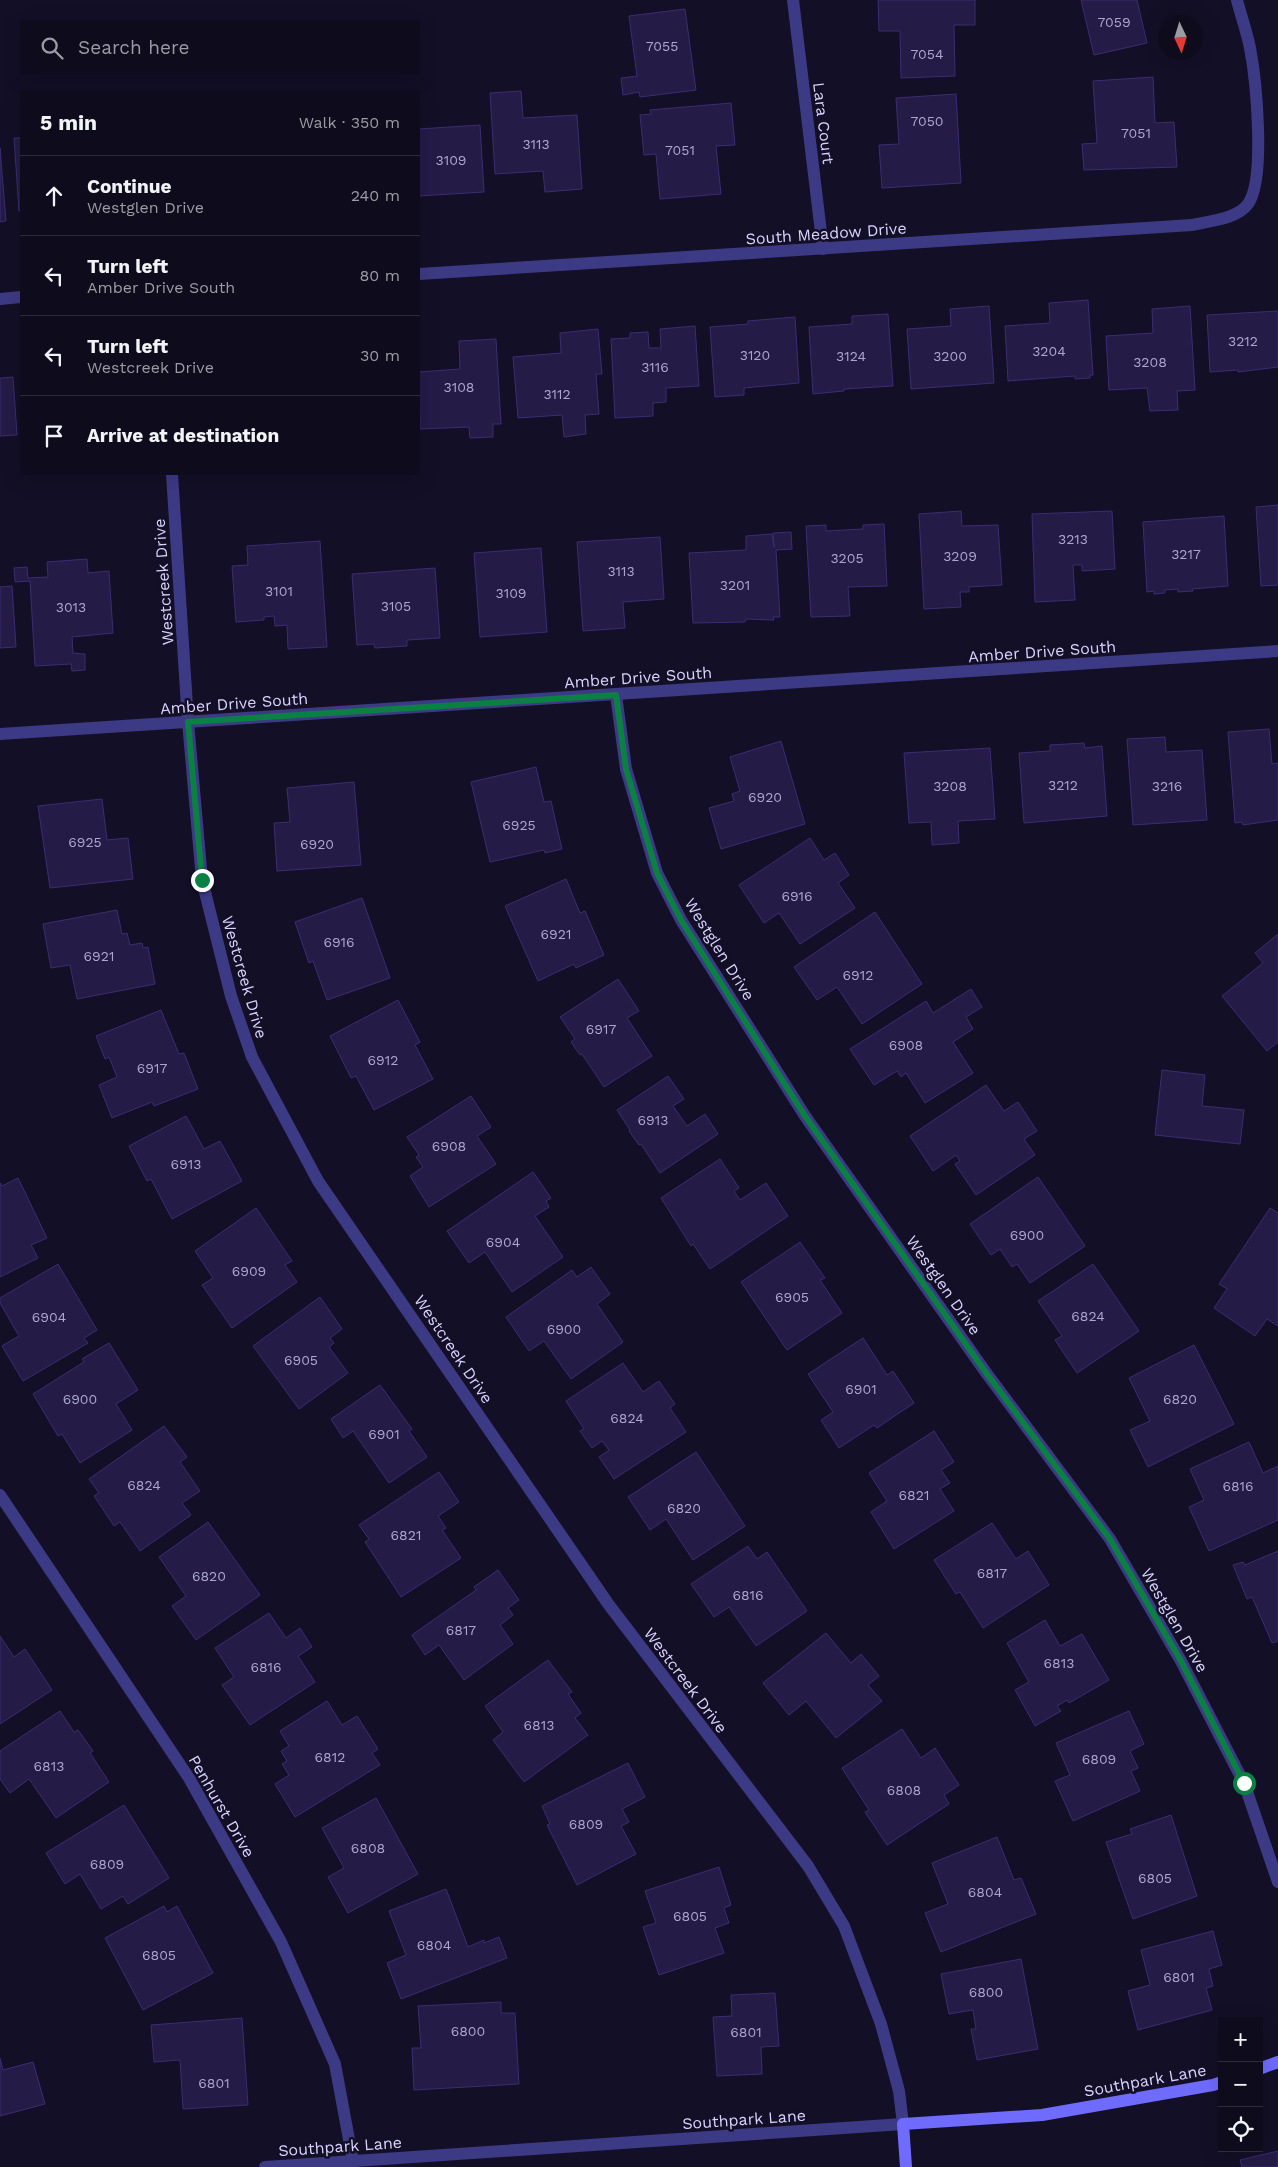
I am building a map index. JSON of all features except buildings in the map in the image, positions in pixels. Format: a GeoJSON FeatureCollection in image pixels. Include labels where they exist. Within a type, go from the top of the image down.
{"type":"FeatureCollection","features":[{"type":"Feature","properties":{"kind":"street","name":"Lara Court"},"geometry":{"type":"LineString","coordinates":[[793,0],[823,249]]}},
{"type":"Feature","properties":{"kind":"street","name":"South Meadow Drive"},"geometry":{"type":"LineString","coordinates":[[420,274],[1192,225],[1235,214],[1249,203],[1253,190],[1260,142],[1250,48],[1237,0]]}},
{"type":"Feature","properties":{"kind":"street"},"geometry":{"type":"LineString","coordinates":[[0,299],[20,298]]}},
{"type":"Feature","properties":{"kind":"street","name":"Westcreek Drive"},"geometry":{"type":"LineString","coordinates":[[172,475],[188,722],[202,880],[231,996],[252,1057],[318,1181],[609,1605],[808,1866],[834,1909],[844,1926],[881,2024],[899,2091],[906,2167]]}},
{"type":"Feature","properties":{"kind":"street","name":"Amber Drive South"},"geometry":{"type":"LineString","coordinates":[[0,734],[1278,651]]}},
{"type":"Feature","properties":{"kind":"street","name":"Westglen Drive"},"geometry":{"type":"LineString","coordinates":[[616,695],[626,769],[657,873],[681,920],[805,1116],[987,1374],[1110,1539],[1181,1661],[1244,1783],[1278,1882]]}},
{"type":"Feature","properties":{"kind":"street","name":"Penhurst Drive"},"geometry":{"type":"LineString","coordinates":[[0,1496],[189,1778],[281,1942],[335,2064],[353,2162]]}},
{"type":"Feature","properties":{"kind":"street"},"geometry":{"type":"LineString","coordinates":[[1263,2067],[1278,2062]]}},
{"type":"Feature","properties":{"kind":"street","name":"Southpark Lane"},"geometry":{"type":"LineString","coordinates":[[265,2167],[1042,2114],[1218,2083]]}},
{"type":"Feature","properties":{"kind":"route"},"geometry":{"type":"LineString","coordinates":[[202,880],[188,722],[616,695],[626,769],[657,873],[681,920],[805,1116],[987,1374],[1110,1539],[1181,1661],[1244,1783]]}}]}
